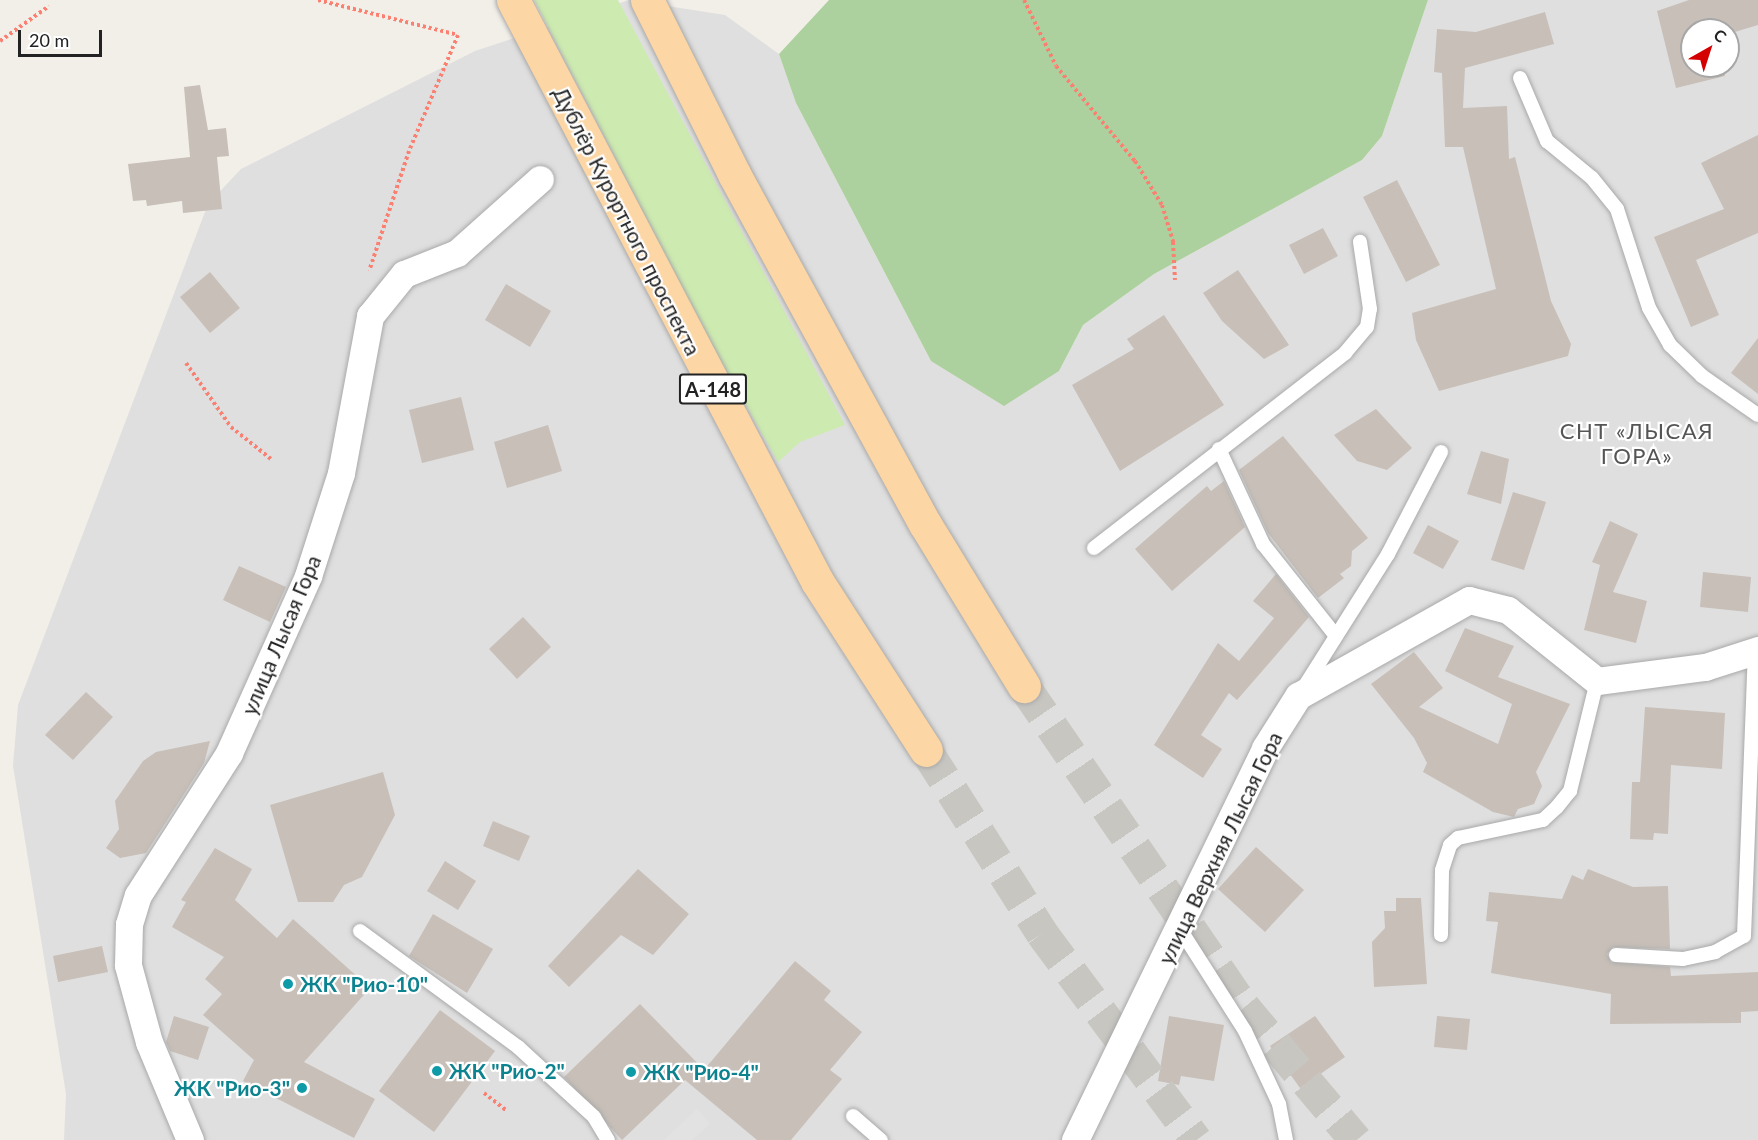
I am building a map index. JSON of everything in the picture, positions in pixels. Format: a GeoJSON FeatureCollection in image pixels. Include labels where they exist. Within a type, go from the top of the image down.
{"type":"FeatureCollection","features":[{"type":"Feature","properties":{"kind":"main road"},"geometry":{"type":"LineString","coordinates":[[647,0],[734,174],[919,513],[1024,686]]}},
{"type":"Feature","properties":{"kind":"main road","name":"Дублёр Курортного проспекта"},"geometry":{"type":"LineString","coordinates":[[517,8],[817,581],[926,750]]}},
{"type":"Feature","properties":{"kind":"street","name":"улица Лысая Гора"},"geometry":{"type":"LineString","coordinates":[[190,1140],[149,1042],[128,965],[129,924],[138,895],[229,753],[308,576],[341,473],[370,316],[404,274],[457,253],[540,179]]}},
{"type":"Feature","properties":{"kind":"street","name":"улица Верхняя Лысая Гора"},"geometry":{"type":"LineString","coordinates":[[1075,1140],[1180,929],[1265,748],[1298,696],[1469,600],[1508,610],[1597,681]]}},
{"type":"Feature","properties":{"kind":"street"},"geometry":{"type":"LineString","coordinates":[[1597,681],[1705,667],[1757,651]]}},
{"type":"Feature","properties":{"kind":"lane"},"geometry":{"type":"LineString","coordinates":[[1520,78],[1547,141],[1592,178],[1617,209],[1649,308],[1670,345],[1702,376],[1758,414]]}},
{"type":"Feature","properties":{"kind":"lane"},"geometry":{"type":"LineString","coordinates":[[1094,548],[1345,353],[1367,327],[1370,309],[1360,242]]}},
{"type":"Feature","properties":{"kind":"lane"},"geometry":{"type":"LineString","coordinates":[[1219,449],[1263,544],[1336,636]]}},
{"type":"Feature","properties":{"kind":"lane"},"geometry":{"type":"LineString","coordinates":[[1298,696],[1336,636],[1441,452]]}},
{"type":"Feature","properties":{"kind":"lane"},"geometry":{"type":"LineString","coordinates":[[1616,955],[1683,959],[1715,952],[1744,936],[1757,651]]}},
{"type":"Feature","properties":{"kind":"lane"},"geometry":{"type":"LineString","coordinates":[[1441,935],[1442,870],[1450,845],[1458,838],[1542,820],[1557,807],[1570,790],[1597,681]]}},
{"type":"Feature","properties":{"kind":"lane"},"geometry":{"type":"LineString","coordinates":[[1180,929],[1245,1031],[1279,1104],[1286,1140]]}},
{"type":"Feature","properties":{"kind":"lane"},"geometry":{"type":"LineString","coordinates":[[360,931],[519,1047],[594,1117],[608,1140]]}},
{"type":"Feature","properties":{"kind":"lane"},"geometry":{"type":"LineString","coordinates":[[854,1116],[881,1140]]}},
{"type":"Feature","properties":{"kind":"path"},"geometry":{"type":"LineString","coordinates":[[318,0],[458,35],[409,151],[366,280]]}},
{"type":"Feature","properties":{"kind":"path"},"geometry":{"type":"LineString","coordinates":[[1024,0],[1056,66],[1135,161],[1162,205],[1173,242],[1175,280]]}},
{"type":"Feature","properties":{"kind":"path"},"geometry":{"type":"LineString","coordinates":[[0,41],[49,6]]}},
{"type":"Feature","properties":{"kind":"path"},"geometry":{"type":"LineString","coordinates":[[186,363],[231,427],[271,459]]}},
{"type":"Feature","properties":{"kind":"path"},"geometry":{"type":"LineString","coordinates":[[484,1093],[507,1111]]}},
{"type":"Feature","properties":{"kind":"shaded area"},"geometry":{"type":"Polygon","coordinates":[[[629,0],[725,15],[779,54],[796,103],[931,361],[1059,371],[1083,325],[1154,274],[1362,160],[1382,136],[1428,0],[1758,0],[1758,1140],[64,1140],[66,1094],[13,766],[18,705],[208,204],[241,169],[475,51],[629,0]]]}},
{"type":"Feature","properties":{"kind":"shaded area"},"geometry":{"type":"Polygon","coordinates":[[[697,1109],[710,1124],[692,1140],[664,1140],[697,1109]]]}},
{"type":"Feature","properties":{"kind":"green space"},"geometry":{"type":"Polygon","coordinates":[[[534,0],[618,0],[845,425],[800,442],[778,462],[710,342],[534,0]]]}},
{"type":"Feature","properties":{"kind":"green space"},"geometry":{"type":"Polygon","coordinates":[[[829,0],[1428,0],[1382,136],[1362,160],[1154,274],[1083,325],[1059,371],[1004,406],[931,361],[796,103],[779,54],[829,0]]]}},
{"type":"Feature","properties":{"kind":"building"},"geometry":{"type":"Polygon","coordinates":[[[1689,0],[1758,0],[1758,25],[1740,30],[1740,18],[1680,18],[1680,78],[1717,78],[1676,88],[1657,11],[1689,0]]]}},
{"type":"Feature","properties":{"kind":"building"},"geometry":{"type":"Polygon","coordinates":[[[1545,12],[1554,44],[1465,68],[1463,108],[1507,106],[1509,159],[1515,157],[1551,301],[1571,344],[1568,356],[1439,391],[1416,340],[1412,313],[1496,289],[1463,147],[1445,147],[1442,73],[1434,72],[1437,29],[1476,32],[1545,12]]]}},
{"type":"Feature","properties":{"kind":"building"},"geometry":{"type":"Polygon","coordinates":[[[200,85],[208,130],[226,128],[229,156],[217,157],[222,209],[183,213],[182,201],[147,206],[146,200],[133,201],[128,164],[190,157],[184,87],[200,85]]]}},
{"type":"Feature","properties":{"kind":"building"},"geometry":{"type":"Polygon","coordinates":[[[1758,135],[1758,233],[1696,260],[1719,315],[1691,327],[1654,237],[1724,209],[1701,163],[1758,135]]]}},
{"type":"Feature","properties":{"kind":"building"},"geometry":{"type":"Polygon","coordinates":[[[1397,180],[1440,265],[1406,282],[1363,197],[1397,180]]]}},
{"type":"Feature","properties":{"kind":"building"},"geometry":{"type":"Polygon","coordinates":[[[1323,228],[1338,256],[1304,274],[1289,245],[1323,228]]]}},
{"type":"Feature","properties":{"kind":"building"},"geometry":{"type":"Polygon","coordinates":[[[1238,270],[1289,345],[1264,359],[1222,321],[1203,293],[1238,270]]]}},
{"type":"Feature","properties":{"kind":"building"},"geometry":{"type":"Polygon","coordinates":[[[210,272],[240,308],[210,333],[180,297],[210,272]]]}},
{"type":"Feature","properties":{"kind":"building"},"geometry":{"type":"Polygon","coordinates":[[[506,284],[551,311],[530,347],[485,320],[506,284]]]}},
{"type":"Feature","properties":{"kind":"building"},"geometry":{"type":"Polygon","coordinates":[[[1164,315],[1224,405],[1120,471],[1072,385],[1134,349],[1127,339],[1164,315]]]}},
{"type":"Feature","properties":{"kind":"building"},"geometry":{"type":"Polygon","coordinates":[[[1758,338],[1758,394],[1731,373],[1758,338]]]}},
{"type":"Feature","properties":{"kind":"building"},"geometry":{"type":"Polygon","coordinates":[[[461,397],[474,450],[422,463],[409,410],[461,397]]]}},
{"type":"Feature","properties":{"kind":"building"},"geometry":{"type":"Polygon","coordinates":[[[1376,409],[1412,448],[1387,470],[1357,461],[1334,435],[1376,409]]]}},
{"type":"Feature","properties":{"kind":"building"},"geometry":{"type":"Polygon","coordinates":[[[548,425],[562,471],[507,488],[494,442],[548,425]]]}},
{"type":"Feature","properties":{"kind":"building"},"geometry":{"type":"Polygon","coordinates":[[[1283,436],[1368,538],[1352,551],[1351,566],[1340,574],[1344,578],[1318,598],[1268,533],[1239,470],[1283,436]]]}},
{"type":"Feature","properties":{"kind":"building"},"geometry":{"type":"Polygon","coordinates":[[[1481,451],[1509,459],[1501,504],[1467,494],[1481,451]]]}},
{"type":"Feature","properties":{"kind":"building"},"geometry":{"type":"Polygon","coordinates":[[[1224,481],[1245,527],[1172,591],[1135,549],[1207,486],[1211,491],[1224,481]]]}},
{"type":"Feature","properties":{"kind":"building"},"geometry":{"type":"Polygon","coordinates":[[[1513,492],[1546,502],[1524,570],[1491,560],[1513,492]]]}},
{"type":"Feature","properties":{"kind":"building"},"geometry":{"type":"Polygon","coordinates":[[[1610,521],[1638,534],[1613,592],[1647,601],[1636,643],[1584,630],[1600,565],[1592,562],[1610,521]]]}},
{"type":"Feature","properties":{"kind":"building"},"geometry":{"type":"Polygon","coordinates":[[[1428,525],[1459,541],[1443,569],[1413,553],[1428,525]]]}},
{"type":"Feature","properties":{"kind":"building"},"geometry":{"type":"Polygon","coordinates":[[[239,566],[286,587],[270,622],[223,600],[239,566]]]}},
{"type":"Feature","properties":{"kind":"building"},"geometry":{"type":"Polygon","coordinates":[[[1703,572],[1751,577],[1748,612],[1700,607],[1703,572]]]}},
{"type":"Feature","properties":{"kind":"building"},"geometry":{"type":"Polygon","coordinates":[[[1276,574],[1309,617],[1237,700],[1229,693],[1201,735],[1222,749],[1203,778],[1154,745],[1218,643],[1239,661],[1274,618],[1253,601],[1276,574]]]}},
{"type":"Feature","properties":{"kind":"building"},"geometry":{"type":"Polygon","coordinates":[[[523,617],[551,647],[517,679],[489,649],[523,617]]]}},
{"type":"Feature","properties":{"kind":"building"},"geometry":{"type":"Polygon","coordinates":[[[1465,628],[1514,646],[1498,677],[1570,704],[1536,772],[1542,786],[1534,804],[1518,809],[1514,817],[1493,812],[1423,772],[1427,763],[1414,738],[1371,684],[1414,652],[1443,688],[1419,707],[1498,744],[1512,704],[1445,671],[1465,628]]]}},
{"type":"Feature","properties":{"kind":"building"},"geometry":{"type":"Polygon","coordinates":[[[86,692],[113,717],[73,760],[45,735],[86,692]]]}},
{"type":"Feature","properties":{"kind":"building"},"geometry":{"type":"Polygon","coordinates":[[[1645,707],[1725,713],[1722,769],[1671,765],[1668,834],[1654,833],[1653,840],[1630,839],[1632,782],[1640,782],[1645,707]]]}},
{"type":"Feature","properties":{"kind":"building"},"geometry":{"type":"Polygon","coordinates":[[[210,741],[204,763],[146,853],[120,858],[106,848],[119,829],[115,801],[143,761],[156,752],[210,741]]]}},
{"type":"Feature","properties":{"kind":"building"},"geometry":{"type":"Polygon","coordinates":[[[383,772],[395,815],[362,877],[344,885],[333,902],[298,902],[270,805],[383,772]]]}},
{"type":"Feature","properties":{"kind":"building"},"geometry":{"type":"Polygon","coordinates":[[[493,821],[530,836],[519,861],[483,846],[493,821]]]}},
{"type":"Feature","properties":{"kind":"building"},"geometry":{"type":"Polygon","coordinates":[[[1256,847],[1304,890],[1265,932],[1218,889],[1256,847]]]}},
{"type":"Feature","properties":{"kind":"building"},"geometry":{"type":"Polygon","coordinates":[[[215,848],[252,869],[235,900],[277,938],[293,919],[370,988],[304,1062],[375,1099],[354,1138],[243,1081],[254,1060],[203,1015],[222,994],[205,979],[224,957],[172,927],[186,902],[181,900],[215,848]]]}},
{"type":"Feature","properties":{"kind":"building"},"geometry":{"type":"Polygon","coordinates":[[[445,861],[476,881],[458,910],[427,891],[445,861]]]}},
{"type":"Feature","properties":{"kind":"building"},"geometry":{"type":"Polygon","coordinates":[[[638,869],[689,914],[653,955],[621,935],[569,987],[548,966],[638,869]]]}},
{"type":"Feature","properties":{"kind":"building"},"geometry":{"type":"Polygon","coordinates":[[[1588,869],[1633,887],[1668,886],[1670,949],[1613,947],[1607,954],[1611,962],[1670,967],[1671,976],[1758,972],[1758,1011],[1741,1012],[1741,1023],[1610,1024],[1611,994],[1491,973],[1498,922],[1486,921],[1489,892],[1562,899],[1572,875],[1583,880],[1588,869]]]}},
{"type":"Feature","properties":{"kind":"building"},"geometry":{"type":"Polygon","coordinates":[[[1396,898],[1421,898],[1427,984],[1374,987],[1372,942],[1385,928],[1384,911],[1396,911],[1396,898]]]}},
{"type":"Feature","properties":{"kind":"building"},"geometry":{"type":"Polygon","coordinates":[[[433,914],[493,949],[467,993],[409,956],[433,914]]]}},
{"type":"Feature","properties":{"kind":"building"},"geometry":{"type":"Polygon","coordinates":[[[102,946],[108,972],[58,982],[53,956],[102,946]]]}},
{"type":"Feature","properties":{"kind":"building"},"geometry":{"type":"Polygon","coordinates":[[[795,961],[831,991],[824,1000],[862,1032],[830,1070],[842,1079],[791,1140],[757,1140],[685,1080],[622,1140],[564,1077],[640,1004],[704,1070],[795,961]]]}},
{"type":"Feature","properties":{"kind":"building","name":"ЖК \"Рио-2\""},"geometry":{"type":"Polygon","coordinates":[[[440,1010],[495,1051],[434,1132],[379,1091],[440,1010]]]}},
{"type":"Feature","properties":{"kind":"building"},"geometry":{"type":"Polygon","coordinates":[[[174,1016],[209,1027],[198,1060],[170,1051],[166,1042],[174,1016]]]}},
{"type":"Feature","properties":{"kind":"building"},"geometry":{"type":"Polygon","coordinates":[[[1169,1016],[1224,1025],[1214,1081],[1181,1076],[1179,1085],[1158,1081],[1169,1016]]]}},
{"type":"Feature","properties":{"kind":"building"},"geometry":{"type":"Polygon","coordinates":[[[1315,1016],[1345,1057],[1300,1088],[1270,1046],[1315,1016]]]}},
{"type":"Feature","properties":{"kind":"building"},"geometry":{"type":"Polygon","coordinates":[[[1437,1016],[1470,1019],[1467,1050],[1434,1047],[1437,1016]]]}},
{"type":"Feature","properties":{"kind":"tunnel"},"geometry":{"type":"LineString","coordinates":[[1024,686],[1244,1007],[1356,1140]]}},
{"type":"Feature","properties":{"kind":"tunnel"},"geometry":{"type":"LineString","coordinates":[[926,750],[1042,933],[1196,1140]]}},
{"type":"Feature","properties":{"kind":"place","name":"ЖК \"Рио-10\""},"geometry":{"type":"Point","coordinates":[288,984]}},
{"type":"Feature","properties":{"kind":"place","name":"ЖК \"Рио-2\""},"geometry":{"type":"Point","coordinates":[437,1071]}},
{"type":"Feature","properties":{"kind":"place","name":"ЖК \"Рио-4\""},"geometry":{"type":"Point","coordinates":[631,1072]}},
{"type":"Feature","properties":{"kind":"place","name":"ЖК \"Рио-3\""},"geometry":{"type":"Point","coordinates":[302,1088]}},
{"type":"Feature","properties":{"kind":"district","name":"СНТ «ЛЫСАЯ ГОРА»"},"geometry":{"type":"Point","coordinates":[1637,443]}}]}
